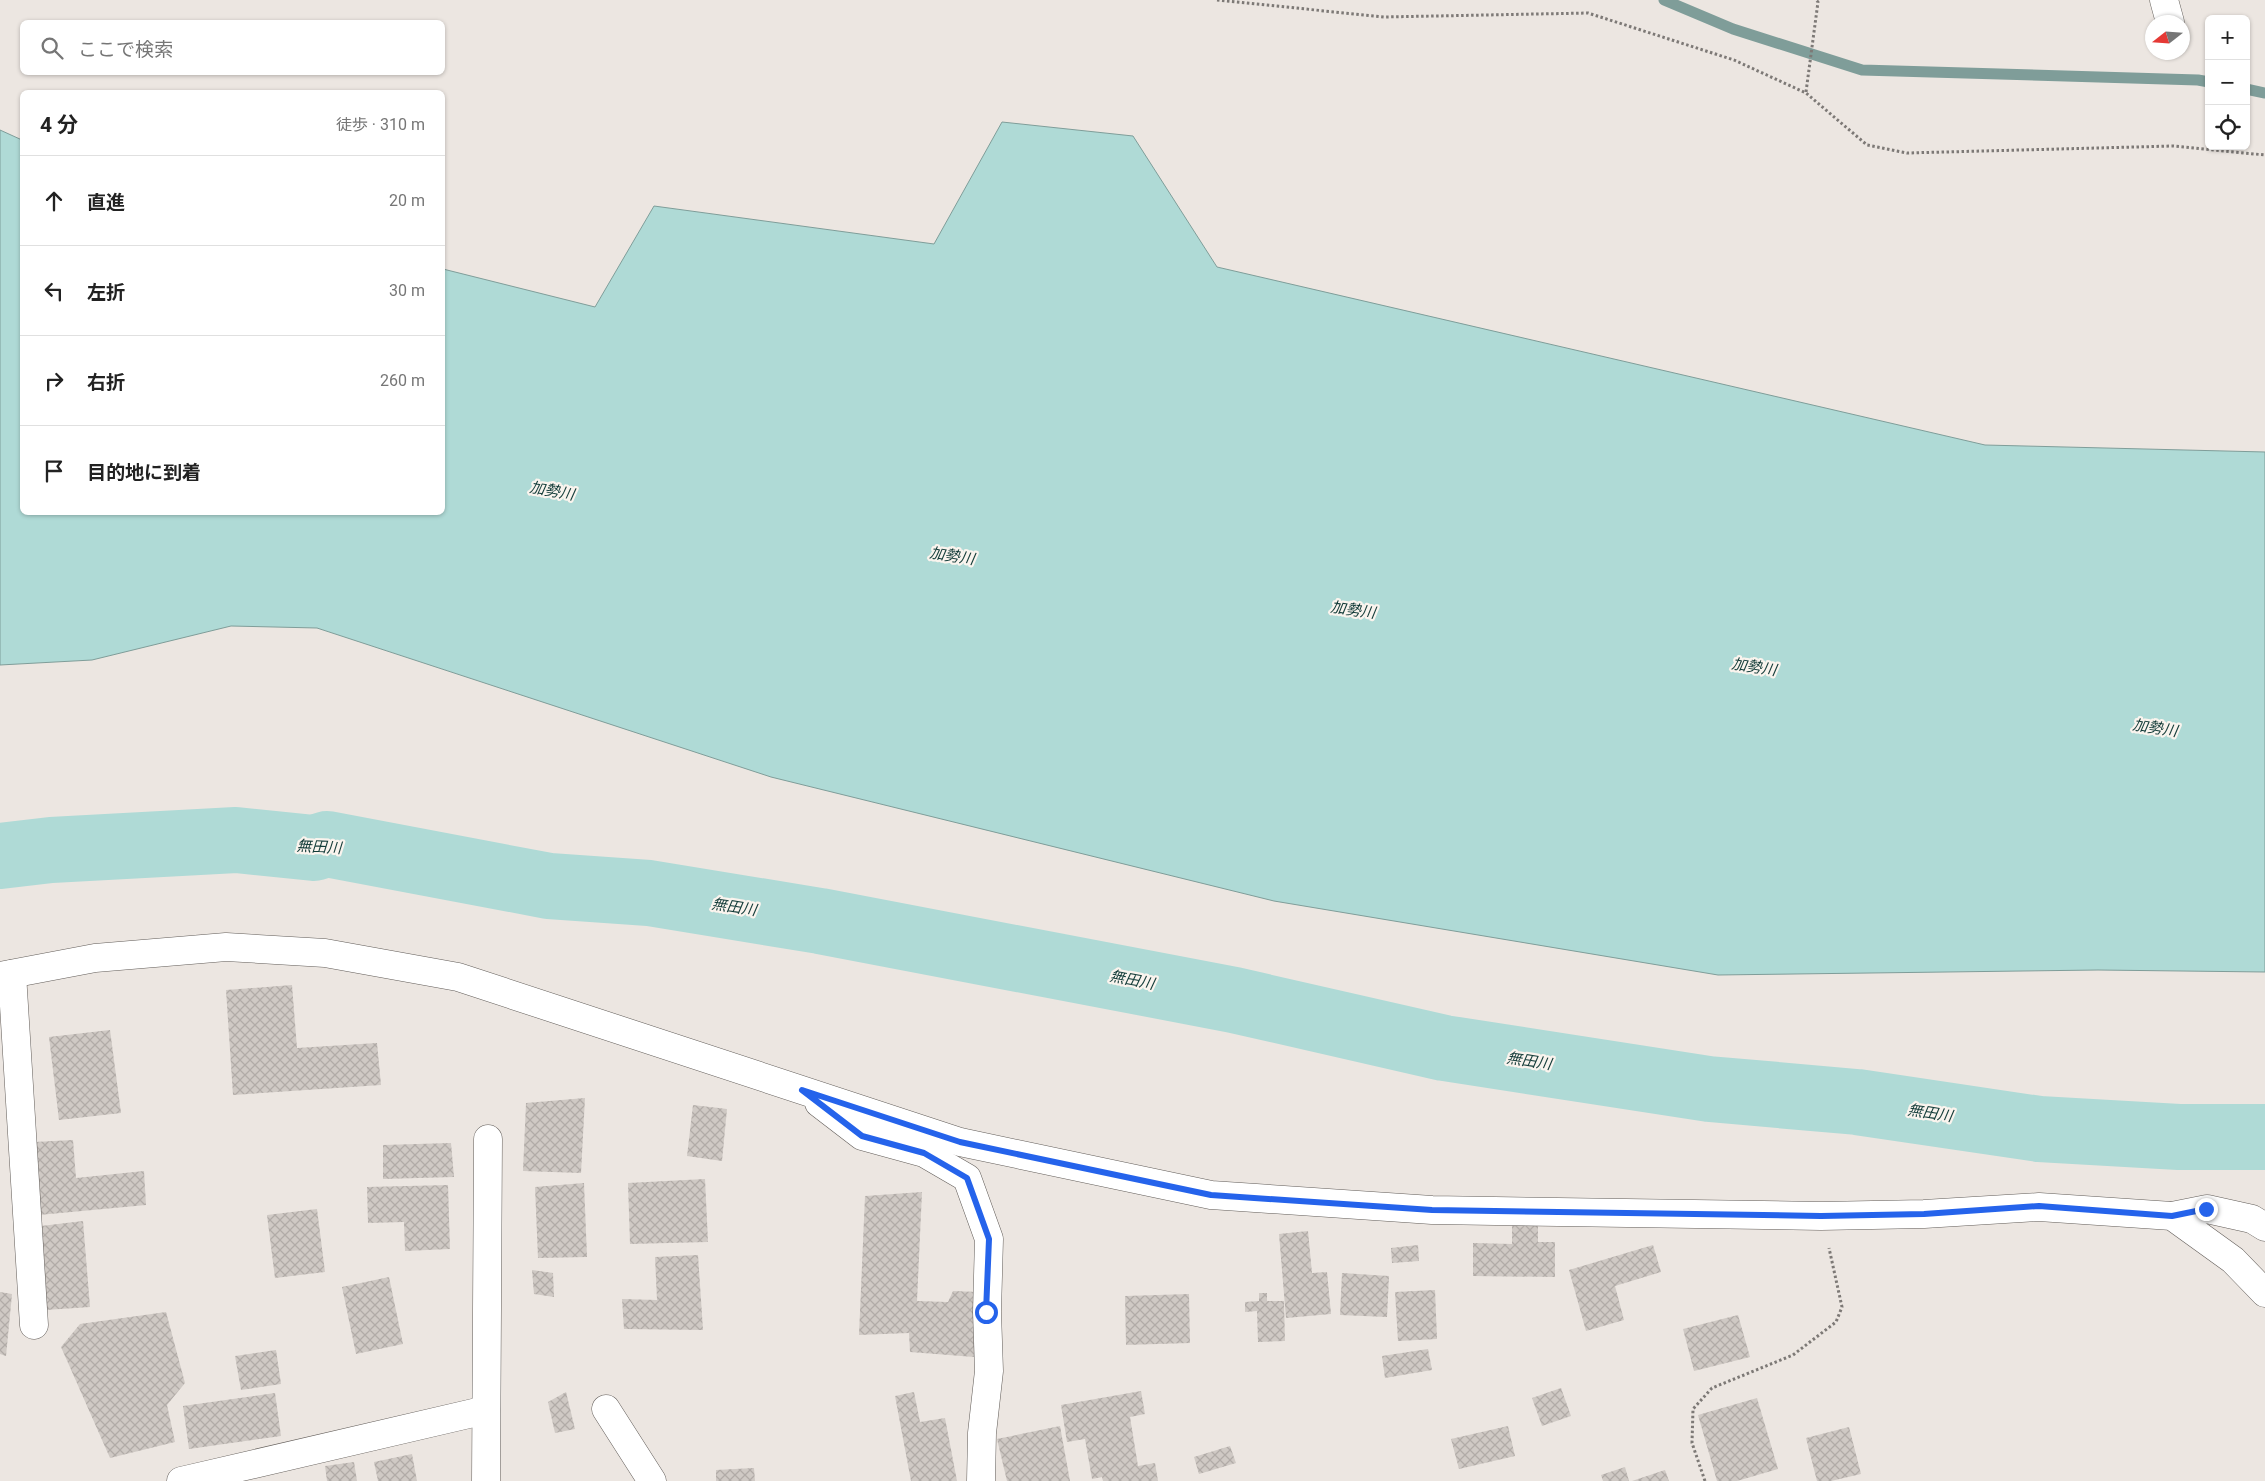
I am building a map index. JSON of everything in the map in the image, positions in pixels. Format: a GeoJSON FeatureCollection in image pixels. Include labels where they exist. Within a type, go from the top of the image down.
{"type":"FeatureCollection","features":[{"type":"Feature","properties":{"kind":"street"},"geometry":{"type":"LineString","coordinates":[[2164,0],[2168,15]]}},
{"type":"Feature","properties":{"kind":"street"},"geometry":{"type":"LineString","coordinates":[[34,1325],[6,975],[95,958],[226,947],[325,953],[458,977],[960,1142],[1211,1195],[1432,1210],[1821,1216],[1924,1214],[2039,1206],[2172,1216],[2206,1209],[2252,1219],[2265,1227]]}},
{"type":"Feature","properties":{"kind":"street"},"geometry":{"type":"LineString","coordinates":[[802,1090],[862,1136],[924,1153],[967,1178],[989,1239],[986,1312],[989,1371],[982,1433],[981,1481]]}},
{"type":"Feature","properties":{"kind":"street"},"geometry":{"type":"LineString","coordinates":[[486,1481],[488,1139]]}},
{"type":"Feature","properties":{"kind":"street"},"geometry":{"type":"LineString","coordinates":[[2172,1216],[2233,1260],[2265,1293]]}},
{"type":"Feature","properties":{"kind":"street"},"geometry":{"type":"LineString","coordinates":[[606,1409],[652,1481]]}},
{"type":"Feature","properties":{"kind":"street"},"geometry":{"type":"LineString","coordinates":[[181,1481],[486,1410]]}},
{"type":"Feature","properties":{"kind":"path"},"geometry":{"type":"LineString","coordinates":[[1217,0],[1384,17],[1588,13],[1734,60],[1806,93],[1867,145],[1907,153],[2173,146],[2265,155]]}},
{"type":"Feature","properties":{"kind":"path"},"geometry":{"type":"LineString","coordinates":[[1806,93],[1818,2],[1816,0]]}},
{"type":"Feature","properties":{"kind":"path"},"geometry":{"type":"LineString","coordinates":[[1705,1481],[1692,1443],[1693,1409],[1712,1388],[1793,1355],[1836,1322],[1842,1307],[1821,1216]]}},
{"type":"Feature","properties":{"kind":"water","name":"加勢川"},"geometry":{"type":"Polygon","coordinates":[[[1002,122],[1133,136],[1217,267],[1985,445],[2265,452],[2265,972],[2098,970],[1718,975],[1274,901],[771,777],[317,628],[231,626],[92,660],[0,665],[0,130],[20,139],[20,515],[445,515],[445,270],[595,307],[654,206],[934,244],[1002,122]]]}},
{"type":"Feature","properties":{"kind":"building"},"geometry":{"type":"Polygon","coordinates":[[[292,985],[297,1048],[377,1043],[381,1085],[233,1095],[226,990],[292,985]]]}},
{"type":"Feature","properties":{"kind":"building"},"geometry":{"type":"Polygon","coordinates":[[[110,1030],[121,1113],[59,1120],[49,1037],[110,1030]]]}},
{"type":"Feature","properties":{"kind":"building"},"geometry":{"type":"Polygon","coordinates":[[[585,1098],[581,1173],[523,1171],[526,1103],[585,1098]]]}},
{"type":"Feature","properties":{"kind":"building"},"geometry":{"type":"Polygon","coordinates":[[[693,1105],[727,1109],[722,1161],[687,1156],[693,1105]]]}},
{"type":"Feature","properties":{"kind":"building"},"geometry":{"type":"Polygon","coordinates":[[[73,1140],[76,1178],[144,1171],[146,1205],[39,1215],[34,1142],[73,1140]]]}},
{"type":"Feature","properties":{"kind":"building"},"geometry":{"type":"Polygon","coordinates":[[[451,1143],[454,1177],[383,1179],[383,1145],[451,1143]]]}},
{"type":"Feature","properties":{"kind":"building"},"geometry":{"type":"Polygon","coordinates":[[[705,1179],[708,1242],[630,1244],[628,1183],[705,1179]]]}},
{"type":"Feature","properties":{"kind":"building"},"geometry":{"type":"Polygon","coordinates":[[[584,1183],[587,1257],[538,1258],[535,1187],[584,1183]]]}},
{"type":"Feature","properties":{"kind":"building"},"geometry":{"type":"Polygon","coordinates":[[[448,1185],[450,1249],[405,1251],[404,1222],[368,1223],[367,1187],[448,1185]]]}},
{"type":"Feature","properties":{"kind":"building"},"geometry":{"type":"Polygon","coordinates":[[[922,1192],[917,1301],[948,1302],[953,1291],[979,1292],[974,1357],[910,1352],[909,1333],[859,1335],[865,1196],[922,1192]]]}},
{"type":"Feature","properties":{"kind":"building"},"geometry":{"type":"Polygon","coordinates":[[[317,1209],[325,1272],[275,1278],[267,1215],[317,1209]]]}},
{"type":"Feature","properties":{"kind":"building"},"geometry":{"type":"Polygon","coordinates":[[[1512,1219],[1538,1219],[1538,1242],[1555,1242],[1555,1277],[1473,1276],[1473,1243],[1512,1244],[1512,1219]]]}},
{"type":"Feature","properties":{"kind":"building"},"geometry":{"type":"Polygon","coordinates":[[[83,1221],[90,1307],[46,1310],[41,1226],[83,1221]]]}},
{"type":"Feature","properties":{"kind":"building"},"geometry":{"type":"Polygon","coordinates":[[[1308,1231],[1312,1273],[1327,1272],[1331,1314],[1286,1318],[1279,1234],[1308,1231]]]}},
{"type":"Feature","properties":{"kind":"building"},"geometry":{"type":"Polygon","coordinates":[[[1418,1245],[1419,1261],[1392,1263],[1391,1248],[1418,1245]]]}},
{"type":"Feature","properties":{"kind":"building"},"geometry":{"type":"Polygon","coordinates":[[[1653,1245],[1661,1272],[1615,1286],[1624,1320],[1586,1331],[1569,1270],[1653,1245]]]}},
{"type":"Feature","properties":{"kind":"building"},"geometry":{"type":"Polygon","coordinates":[[[698,1255],[703,1330],[624,1329],[622,1299],[657,1300],[655,1257],[698,1255]]]}},
{"type":"Feature","properties":{"kind":"building"},"geometry":{"type":"Polygon","coordinates":[[[532,1270],[553,1273],[554,1297],[534,1294],[532,1270]]]}},
{"type":"Feature","properties":{"kind":"building"},"geometry":{"type":"Polygon","coordinates":[[[1342,1273],[1389,1276],[1387,1317],[1340,1315],[1342,1273]]]}},
{"type":"Feature","properties":{"kind":"building"},"geometry":{"type":"Polygon","coordinates":[[[389,1277],[403,1344],[356,1354],[342,1287],[389,1277]]]}},
{"type":"Feature","properties":{"kind":"building"},"geometry":{"type":"Polygon","coordinates":[[[1435,1290],[1437,1339],[1398,1341],[1395,1292],[1435,1290]]]}},
{"type":"Feature","properties":{"kind":"building"},"geometry":{"type":"Polygon","coordinates":[[[0,1292],[12,1294],[6,1356],[0,1354],[0,1292]]]}},
{"type":"Feature","properties":{"kind":"building"},"geometry":{"type":"Polygon","coordinates":[[[1259,1293],[1267,1293],[1267,1301],[1284,1301],[1285,1341],[1258,1342],[1257,1311],[1245,1312],[1245,1302],[1259,1301],[1259,1293]]]}},
{"type":"Feature","properties":{"kind":"building"},"geometry":{"type":"Polygon","coordinates":[[[1189,1294],[1190,1343],[1126,1345],[1125,1296],[1189,1294]]]}},
{"type":"Feature","properties":{"kind":"building"},"geometry":{"type":"Polygon","coordinates":[[[166,1312],[185,1383],[167,1405],[175,1442],[110,1458],[61,1347],[80,1324],[166,1312]]]}},
{"type":"Feature","properties":{"kind":"building"},"geometry":{"type":"Polygon","coordinates":[[[1738,1315],[1750,1357],[1694,1371],[1683,1329],[1738,1315]]]}},
{"type":"Feature","properties":{"kind":"building"},"geometry":{"type":"Polygon","coordinates":[[[1428,1349],[1432,1370],[1385,1378],[1382,1356],[1428,1349]]]}},
{"type":"Feature","properties":{"kind":"building"},"geometry":{"type":"Polygon","coordinates":[[[276,1350],[281,1384],[241,1390],[235,1356],[276,1350]]]}},
{"type":"Feature","properties":{"kind":"building"},"geometry":{"type":"Polygon","coordinates":[[[1561,1388],[1571,1416],[1542,1426],[1532,1398],[1561,1388]]]}},
{"type":"Feature","properties":{"kind":"building"},"geometry":{"type":"Polygon","coordinates":[[[1141,1391],[1145,1414],[1130,1417],[1138,1466],[1155,1463],[1158,1481],[1103,1481],[1102,1477],[1092,1479],[1085,1439],[1067,1442],[1061,1405],[1141,1391]]]}},
{"type":"Feature","properties":{"kind":"building"},"geometry":{"type":"Polygon","coordinates":[[[566,1392],[575,1429],[555,1433],[548,1402],[566,1392]]]}},
{"type":"Feature","properties":{"kind":"building"},"geometry":{"type":"Polygon","coordinates":[[[914,1392],[920,1422],[945,1418],[957,1481],[911,1481],[895,1396],[914,1392]]]}},
{"type":"Feature","properties":{"kind":"building"},"geometry":{"type":"Polygon","coordinates":[[[275,1393],[281,1436],[189,1449],[183,1406],[275,1393]]]}},
{"type":"Feature","properties":{"kind":"building"},"geometry":{"type":"Polygon","coordinates":[[[1757,1398],[1778,1469],[1737,1481],[1717,1481],[1698,1415],[1757,1398]]]}},
{"type":"Feature","properties":{"kind":"building"},"geometry":{"type":"Polygon","coordinates":[[[1060,1426],[1070,1481],[1007,1481],[997,1439],[1060,1426]]]}},
{"type":"Feature","properties":{"kind":"building"},"geometry":{"type":"Polygon","coordinates":[[[1508,1426],[1515,1456],[1459,1469],[1451,1439],[1508,1426]]]}},
{"type":"Feature","properties":{"kind":"building"},"geometry":{"type":"Polygon","coordinates":[[[1849,1427],[1861,1474],[1831,1481],[1817,1481],[1806,1438],[1849,1427]]]}},
{"type":"Feature","properties":{"kind":"building"},"geometry":{"type":"Polygon","coordinates":[[[1230,1446],[1236,1463],[1199,1474],[1194,1457],[1230,1446]]]}},
{"type":"Feature","properties":{"kind":"building"},"geometry":{"type":"Polygon","coordinates":[[[412,1454],[417,1481],[378,1481],[374,1462],[412,1454]]]}},
{"type":"Feature","properties":{"kind":"building"},"geometry":{"type":"Polygon","coordinates":[[[354,1462],[357,1481],[327,1481],[325,1466],[354,1462]]]}},
{"type":"Feature","properties":{"kind":"building"},"geometry":{"type":"Polygon","coordinates":[[[1625,1467],[1629,1481],[1603,1481],[1601,1475],[1625,1467]]]}},
{"type":"Feature","properties":{"kind":"building"},"geometry":{"type":"Polygon","coordinates":[[[754,1468],[755,1481],[716,1481],[716,1470],[754,1468]]]}},
{"type":"Feature","properties":{"kind":"building"},"geometry":{"type":"Polygon","coordinates":[[[1665,1470],[1669,1481],[1632,1481],[1665,1470]]]}},
{"type":"Feature","properties":{"kind":"waterway"},"geometry":{"type":"LineString","coordinates":[[1664,0],[1733,29],[1862,70],[2205,81]]}},
{"type":"Feature","properties":{"kind":"waterway"},"geometry":{"type":"LineString","coordinates":[[2250,90],[2265,93]]}},
{"type":"Feature","properties":{"kind":"waterway","name":"無田川"},"geometry":{"type":"LineString","coordinates":[[0,856],[51,850],[236,840],[314,848],[327,844],[549,886],[649,893],[820,921],[1234,1000],[1444,1048],[1709,1089],[1857,1102],[2039,1129],[2179,1137],[2265,1137]]}},
{"type":"Feature","properties":{"kind":"route"},"geometry":{"type":"LineString","coordinates":[[986,1312],[989,1239],[967,1178],[924,1153],[862,1136],[802,1090],[960,1142],[1211,1195],[1432,1210],[1821,1216],[1924,1214],[2039,1206],[2172,1216],[2206,1209]]}}]}
